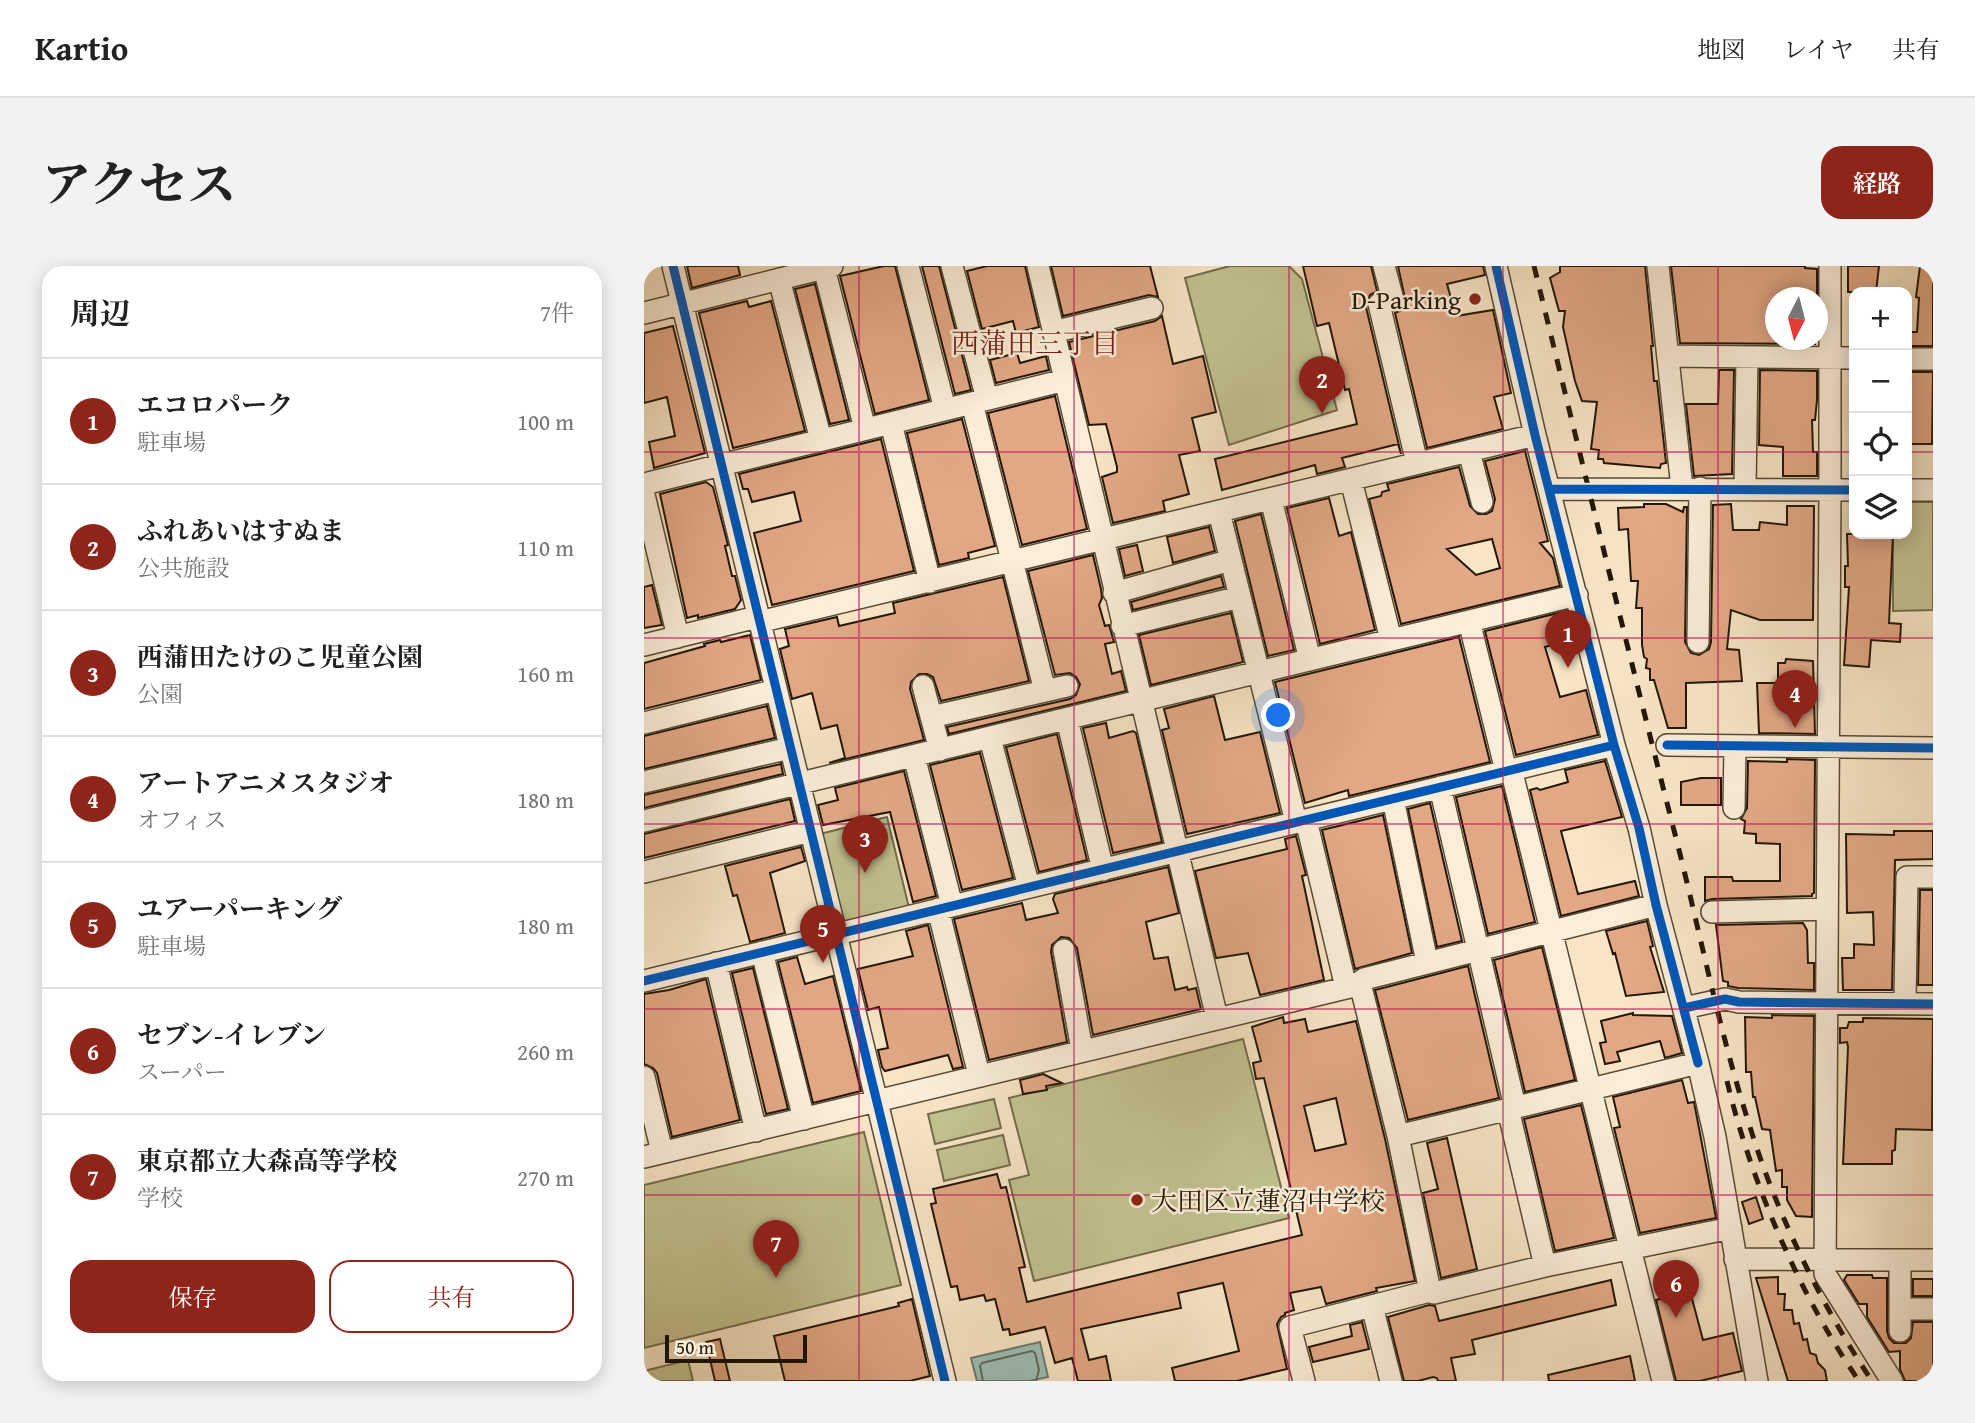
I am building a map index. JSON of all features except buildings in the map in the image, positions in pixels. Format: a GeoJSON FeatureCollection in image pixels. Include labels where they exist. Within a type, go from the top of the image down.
{"type":"FeatureCollection","features":[{"type":"Feature","properties":{"kind":"street"},"geometry":{"type":"LineString","coordinates":[[673,266],[945,1381]]}},
{"type":"Feature","properties":{"kind":"street"},"geometry":{"type":"LineString","coordinates":[[908,266],[945,410]]}},
{"type":"Feature","properties":{"kind":"street"},"geometry":{"type":"LineString","coordinates":[[952,266],[1012,562],[1045,691]]}},
{"type":"Feature","properties":{"kind":"street"},"geometry":{"type":"LineString","coordinates":[[1038,266],[1217,1018]]}},
{"type":"Feature","properties":{"kind":"street"},"geometry":{"type":"LineString","coordinates":[[1384,266],[1386,302],[1417,463]]}},
{"type":"Feature","properties":{"kind":"street"},"geometry":{"type":"LineString","coordinates":[[1496,266],[1535,435],[1698,1063],[1715,1137],[1757,1381]]}},
{"type":"Feature","properties":{"kind":"street"},"geometry":{"type":"LineString","coordinates":[[1658,266],[1668,356],[1691,488],[1698,642]]}},
{"type":"Feature","properties":{"kind":"street"},"geometry":{"type":"LineString","coordinates":[[1830,266],[1824,1259],[1825,1274],[1892,1381]]}},
{"type":"Feature","properties":{"kind":"street"},"geometry":{"type":"LineString","coordinates":[[644,313],[828,267],[865,429]]}},
{"type":"Feature","properties":{"kind":"street"},"geometry":{"type":"LineString","coordinates":[[779,279],[821,440]]}},
{"type":"Feature","properties":{"kind":"street"},"geometry":{"type":"LineString","coordinates":[[1053,332],[1152,308]]}},
{"type":"Feature","properties":{"kind":"street"},"geometry":{"type":"LineString","coordinates":[[1668,356],[1849,358]]}},
{"type":"Feature","properties":{"kind":"street"},"geometry":{"type":"LineString","coordinates":[[1745,489],[1747,357]]}},
{"type":"Feature","properties":{"kind":"street"},"geometry":{"type":"LineString","coordinates":[[1912,359],[1933,359]]}},
{"type":"Feature","properties":{"kind":"street"},"geometry":{"type":"LineString","coordinates":[[678,637],[645,481],[1065,380]]}},
{"type":"Feature","properties":{"kind":"street"},"geometry":{"type":"LineString","coordinates":[[891,423],[930,582]]}},
{"type":"Feature","properties":{"kind":"street"},"geometry":{"type":"LineString","coordinates":[[644,645],[930,582],[1535,435]]}},
{"type":"Feature","properties":{"kind":"street"},"geometry":{"type":"LineString","coordinates":[[1469,451],[1482,502]]}},
{"type":"Feature","properties":{"kind":"street"},"geometry":{"type":"LineString","coordinates":[[1351,480],[1391,640]]}},
{"type":"Feature","properties":{"kind":"street"},"geometry":{"type":"LineString","coordinates":[[1550,489],[1849,490]]}},
{"type":"Feature","properties":{"kind":"street"},"geometry":{"type":"LineString","coordinates":[[1912,490],[1933,490]]}},
{"type":"Feature","properties":{"kind":"street"},"geometry":{"type":"LineString","coordinates":[[1270,499],[1310,660]]}},
{"type":"Feature","properties":{"kind":"street"},"geometry":{"type":"LineString","coordinates":[[1219,512],[1258,673],[1350,986],[1362,992],[1398,1136],[1430,1291]]}},
{"type":"Feature","properties":{"kind":"street"},"geometry":{"type":"LineString","coordinates":[[1114,593],[1231,560]]}},
{"type":"Feature","properties":{"kind":"street"},"geometry":{"type":"LineString","coordinates":[[644,821],[1577,595]]}},
{"type":"Feature","properties":{"kind":"street"},"geometry":{"type":"LineString","coordinates":[[1122,626],[1240,597]]}},
{"type":"Feature","properties":{"kind":"street"},"geometry":{"type":"LineString","coordinates":[[1469,621],[1552,932],[1663,1381]]}},
{"type":"Feature","properties":{"kind":"street"},"geometry":{"type":"LineString","coordinates":[[931,717],[1067,686]]}},
{"type":"Feature","properties":{"kind":"street"},"geometry":{"type":"LineString","coordinates":[[923,687],[940,750]]}},
{"type":"Feature","properties":{"kind":"street"},"geometry":{"type":"LineString","coordinates":[[644,723],[776,690]]}},
{"type":"Feature","properties":{"kind":"street"},"geometry":{"type":"LineString","coordinates":[[1067,719],[1103,870]]}},
{"type":"Feature","properties":{"kind":"street"},"geometry":{"type":"LineString","coordinates":[[990,738],[1029,887]]}},
{"type":"Feature","properties":{"kind":"street"},"geometry":{"type":"LineString","coordinates":[[644,981],[680,968],[716,963],[1614,745]]}},
{"type":"Feature","properties":{"kind":"street"},"geometry":{"type":"LineString","coordinates":[[1667,745],[1933,748]]}},
{"type":"Feature","properties":{"kind":"street"},"geometry":{"type":"LineString","coordinates":[[1734,808],[1735,747]]}},
{"type":"Feature","properties":{"kind":"street"},"geometry":{"type":"LineString","coordinates":[[644,782],[790,748]]}},
{"type":"Feature","properties":{"kind":"street"},"geometry":{"type":"LineString","coordinates":[[914,756],[979,1076]]}},
{"type":"Feature","properties":{"kind":"street"},"geometry":{"type":"LineString","coordinates":[[1440,787],[1478,950],[1545,1266]]}},
{"type":"Feature","properties":{"kind":"street"},"geometry":{"type":"LineString","coordinates":[[1393,799],[1427,962]]}},
{"type":"Feature","properties":{"kind":"street"},"geometry":{"type":"LineString","coordinates":[[644,872],[811,831]]}},
{"type":"Feature","properties":{"kind":"street"},"geometry":{"type":"LineString","coordinates":[[1905,1003],[1907,877],[1933,877]]}},
{"type":"Feature","properties":{"kind":"street"},"geometry":{"type":"LineString","coordinates":[[644,1077],[653,1155],[1350,986],[1364,979],[1427,962],[1656,905]]}},
{"type":"Feature","properties":{"kind":"street"},"geometry":{"type":"LineString","coordinates":[[1712,912],[1827,909]]}},
{"type":"Feature","properties":{"kind":"street"},"geometry":{"type":"LineString","coordinates":[[1064,950],[1082,1050]]}},
{"type":"Feature","properties":{"kind":"street"},"geometry":{"type":"LineString","coordinates":[[762,952],[804,1119]]}},
{"type":"Feature","properties":{"kind":"street"},"geometry":{"type":"LineString","coordinates":[[716,963],[756,1130]]}},
{"type":"Feature","properties":{"kind":"street"},"geometry":{"type":"LineString","coordinates":[[1684,1008],[1724,999],[1739,1002],[1933,1004]]}},
{"type":"Feature","properties":{"kind":"street"},"geometry":{"type":"LineString","coordinates":[[1398,1136],[1698,1063]]}},
{"type":"Feature","properties":{"kind":"street"},"geometry":{"type":"LineString","coordinates":[[1304,1381],[1290,1327],[1430,1291],[1434,1293],[1545,1266],[1731,1228]]}},
{"type":"Feature","properties":{"kind":"street"},"geometry":{"type":"LineString","coordinates":[[1735,1259],[1933,1260]]}},
{"type":"Feature","properties":{"kind":"street"},"geometry":{"type":"LineString","coordinates":[[1900,1260],[1900,1331]]}},
{"type":"Feature","properties":{"kind":"street"},"geometry":{"type":"LineString","coordinates":[[1372,1306],[1391,1381]]}},
{"type":"Feature","properties":{"kind":"street"},"geometry":{"type":"LineString","coordinates":[[1900,1309],[1933,1309]]}},
{"type":"Feature","properties":{"kind":"shaded area"},"geometry":{"type":"Polygon","coordinates":[[[1230,266],[1289,266],[1302,279],[1337,410],[1229,445],[1185,278],[1230,266]]]}},
{"type":"Feature","properties":{"kind":"shaded area"},"geometry":{"type":"Polygon","coordinates":[[[1912,502],[1933,502],[1933,610],[1893,611],[1893,539],[1912,539],[1912,502]]]}},
{"type":"Feature","properties":{"kind":"shaded area"},"geometry":{"type":"Polygon","coordinates":[[[887,817],[910,912],[843,929],[820,834],[887,817]]]}},
{"type":"Feature","properties":{"kind":"shaded area"},"geometry":{"type":"Polygon","coordinates":[[[1243,1039],[1289,1218],[1034,1281],[1009,1180],[1029,1175],[1009,1098],[1243,1039]]]}},
{"type":"Feature","properties":{"kind":"shaded area"},"geometry":{"type":"Polygon","coordinates":[[[994,1099],[1001,1128],[935,1144],[928,1114],[994,1099]]]}},
{"type":"Feature","properties":{"kind":"shaded area"},"geometry":{"type":"Polygon","coordinates":[[[864,1132],[901,1285],[644,1348],[644,1185],[864,1132]]]}},
{"type":"Feature","properties":{"kind":"shaded area"},"geometry":{"type":"Polygon","coordinates":[[[1003,1135],[1010,1165],[944,1181],[937,1150],[1003,1135]]]}},
{"type":"Feature","properties":{"kind":"shaded area"},"geometry":{"type":"Polygon","coordinates":[[[688,1360],[693,1381],[644,1381],[644,1371],[688,1360]]]}},
{"type":"Feature","properties":{"kind":"water"},"geometry":{"type":"Polygon","coordinates":[[[1040,1342],[1048,1377],[1029,1381],[977,1381],[971,1358],[1040,1342]]]}},
{"type":"Feature","properties":{"kind":"railway"},"geometry":{"type":"LineString","coordinates":[[1534,266],[1739,1092],[1773,1192],[1802,1258],[1818,1291],[1872,1381]]}},
{"type":"Feature","properties":{"kind":"railway"},"geometry":{"type":"LineString","coordinates":[[1727,1081],[1749,1159],[1780,1237],[1817,1312],[1859,1381]]}},
{"type":"Feature","properties":{"kind":"cycle path"},"geometry":{"type":"LineString","coordinates":[[673,266],[945,1381]]}},
{"type":"Feature","properties":{"kind":"cycle path"},"geometry":{"type":"LineString","coordinates":[[1496,266],[1535,435],[1698,1063]]}},
{"type":"Feature","properties":{"kind":"cycle path"},"geometry":{"type":"LineString","coordinates":[[1550,489],[1849,490]]}},
{"type":"Feature","properties":{"kind":"cycle path"},"geometry":{"type":"LineString","coordinates":[[644,981],[1614,745]]}},
{"type":"Feature","properties":{"kind":"cycle path"},"geometry":{"type":"LineString","coordinates":[[1667,745],[1933,748]]}},
{"type":"Feature","properties":{"kind":"cycle path"},"geometry":{"type":"LineString","coordinates":[[1684,1008],[1725,999],[1739,1002],[1933,1004]]}},
{"type":"Feature","properties":{"kind":"place","name":"D-Parking"},"geometry":{"type":"Point","coordinates":[1475,299]}},
{"type":"Feature","properties":{"kind":"place","name":"ふれあいはすぬま"},"geometry":{"type":"Point","coordinates":[1322,414]}},
{"type":"Feature","properties":{"kind":"place","name":"エコロパーク"},"geometry":{"type":"Point","coordinates":[1568,668]}},
{"type":"Feature","properties":{"kind":"place","name":"アートアニメスタジオ"},"geometry":{"type":"Point","coordinates":[1795,728]}},
{"type":"Feature","properties":{"kind":"place","name":"西蒲田たけのこ児童公園"},"geometry":{"type":"Point","coordinates":[865,873]}},
{"type":"Feature","properties":{"kind":"place","name":"ユアーパーキング"},"geometry":{"type":"Point","coordinates":[823,963]}},
{"type":"Feature","properties":{"kind":"place","name":"大田区立蓮沼中学校"},"geometry":{"type":"Point","coordinates":[1137,1200]}},
{"type":"Feature","properties":{"kind":"place","name":"東京都立大森高等学校"},"geometry":{"type":"Point","coordinates":[776,1278]}},
{"type":"Feature","properties":{"kind":"place","name":"セブン-イレブン"},"geometry":{"type":"Point","coordinates":[1676,1318]}},
{"type":"Feature","properties":{"kind":"district","name":"西蒲田三丁目"},"geometry":{"type":"Point","coordinates":[1035,342]}}]}
